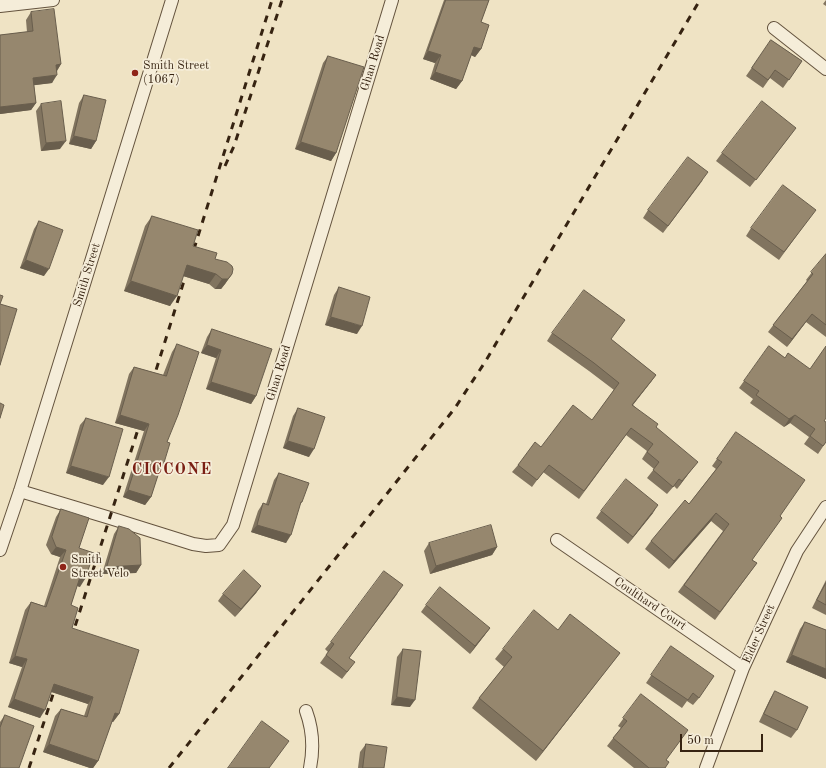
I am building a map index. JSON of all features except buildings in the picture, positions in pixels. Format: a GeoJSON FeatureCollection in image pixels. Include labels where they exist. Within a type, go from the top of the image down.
{"type":"FeatureCollection","features":[{"type":"Feature","properties":{"kind":"street"},"geometry":{"type":"LineString","coordinates":[[0,6],[53,0]]}},
{"type":"Feature","properties":{"kind":"street","name":"Smith Street"},"geometry":{"type":"LineString","coordinates":[[0,550],[20,491],[172,0]]}},
{"type":"Feature","properties":{"kind":"street","name":"Ghan Road"},"geometry":{"type":"LineString","coordinates":[[20,491],[193,544],[206,546],[219,545],[232,525],[392,0]]}},
{"type":"Feature","properties":{"kind":"street"},"geometry":{"type":"LineString","coordinates":[[774,28],[826,69]]}},
{"type":"Feature","properties":{"kind":"street","name":"Elder Street"},"geometry":{"type":"LineString","coordinates":[[706,768],[743,668],[796,551],[826,507]]}},
{"type":"Feature","properties":{"kind":"street","name":"Coulthard Court"},"geometry":{"type":"LineString","coordinates":[[557,540],[743,668]]}},
{"type":"Feature","properties":{"kind":"street"},"geometry":{"type":"LineString","coordinates":[[306,711],[312,731],[310,768]]}},
{"type":"Feature","properties":{"kind":"railway"},"geometry":{"type":"LineString","coordinates":[[152,383],[272,0]]}},
{"type":"Feature","properties":{"kind":"railway"},"geometry":{"type":"LineString","coordinates":[[225,166],[234,146],[282,0]]}},
{"type":"Feature","properties":{"kind":"railway"},"geometry":{"type":"LineString","coordinates":[[169,768],[455,408],[485,362],[700,0]]}},
{"type":"Feature","properties":{"kind":"railway"},"geometry":{"type":"LineString","coordinates":[[71,639],[141,420]]}},
{"type":"Feature","properties":{"kind":"railway"},"geometry":{"type":"LineString","coordinates":[[29,768],[57,682]]}},
{"type":"Feature","properties":{"kind":"place","name":"Smith Street (1067)"},"geometry":{"type":"Point","coordinates":[135,73]}},
{"type":"Feature","properties":{"kind":"place","name":"Smith Street Velo"},"geometry":{"type":"Point","coordinates":[63,567]}},
{"type":"Feature","properties":{"kind":"district","name":"CICCONE"},"geometry":{"type":"Point","coordinates":[172,470]}}]}
